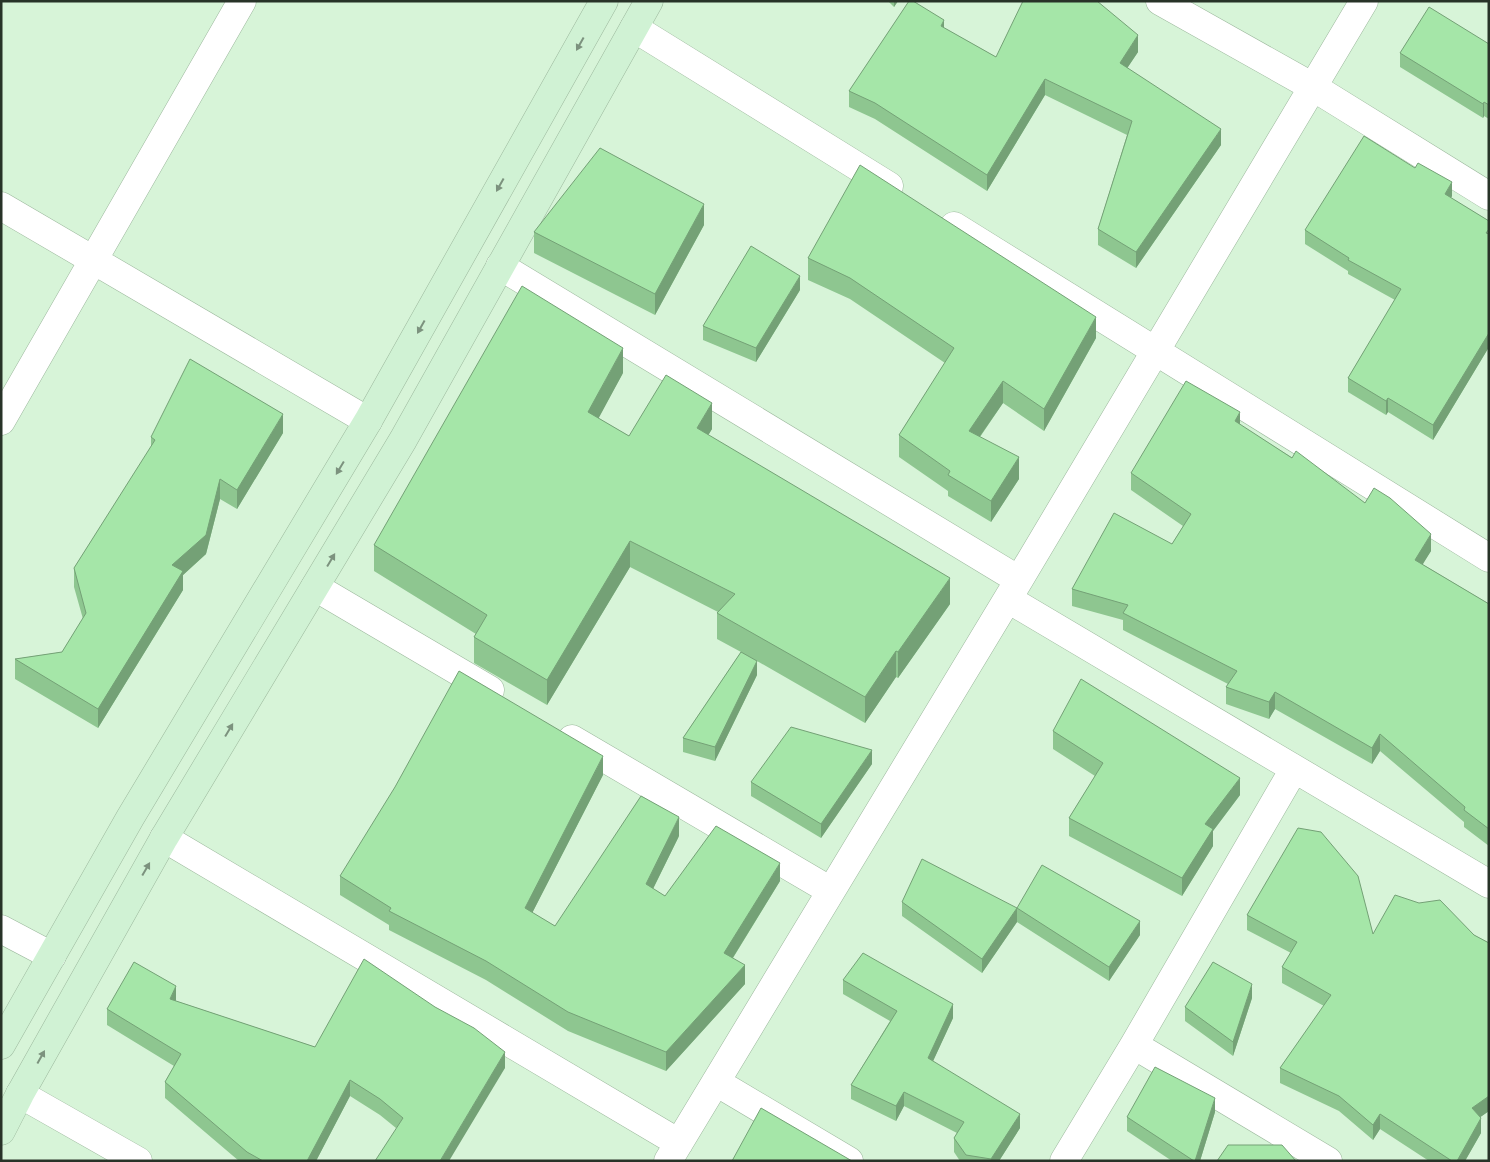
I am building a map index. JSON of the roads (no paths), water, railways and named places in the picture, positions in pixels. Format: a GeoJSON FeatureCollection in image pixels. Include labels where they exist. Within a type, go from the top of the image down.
{"type":"FeatureCollection","features":[{"type":"Feature","properties":{"kind":"street"},"geometry":{"type":"LineString","coordinates":[[1,1131],[128,899],[403,440],[649,1]]}},
{"type":"Feature","properties":{"kind":"street"},"geometry":{"type":"LineString","coordinates":[[1160,1],[1313,87],[1489,196]]}},
{"type":"Feature","properties":{"kind":"street"},"geometry":{"type":"LineString","coordinates":[[164,838],[673,1152],[1014,590],[1364,1]]}},
{"type":"Feature","properties":{"kind":"street"},"geometry":{"type":"LineString","coordinates":[[1,421],[94,260],[232,5]]}},
{"type":"Feature","properties":{"kind":"street"},"geometry":{"type":"LineString","coordinates":[[1,1045],[130,818],[368,421],[601,5],[634,28],[912,200]]}},
{"type":"Feature","properties":{"kind":"street"},"geometry":{"type":"LineString","coordinates":[[1,206],[368,421]]}},
{"type":"Feature","properties":{"kind":"street"},"geometry":{"type":"LineString","coordinates":[[937,215],[1489,558]]}},
{"type":"Feature","properties":{"kind":"street"},"geometry":{"type":"LineString","coordinates":[[500,266],[1294,769],[1489,884]]}},
{"type":"Feature","properties":{"kind":"street"},"geometry":{"type":"LineString","coordinates":[[315,587],[513,704]]}},
{"type":"Feature","properties":{"kind":"street"},"geometry":{"type":"LineString","coordinates":[[547,724],[831,892]]}},
{"type":"Feature","properties":{"kind":"street"},"geometry":{"type":"LineString","coordinates":[[1064,1161],[1134,1045],[1294,769]]}},
{"type":"Feature","properties":{"kind":"street"},"geometry":{"type":"LineString","coordinates":[[95,880],[128,899]]}},
{"type":"Feature","properties":{"kind":"street"},"geometry":{"type":"LineString","coordinates":[[1,929],[52,956]]}},
{"type":"Feature","properties":{"kind":"street"},"geometry":{"type":"LineString","coordinates":[[1134,1045],[1328,1161]]}},
{"type":"Feature","properties":{"kind":"street"},"geometry":{"type":"LineString","coordinates":[[716,1082],[849,1161]]}},
{"type":"Feature","properties":{"kind":"street"},"geometry":{"type":"LineString","coordinates":[[20,1094],[138,1161]]}}]}
